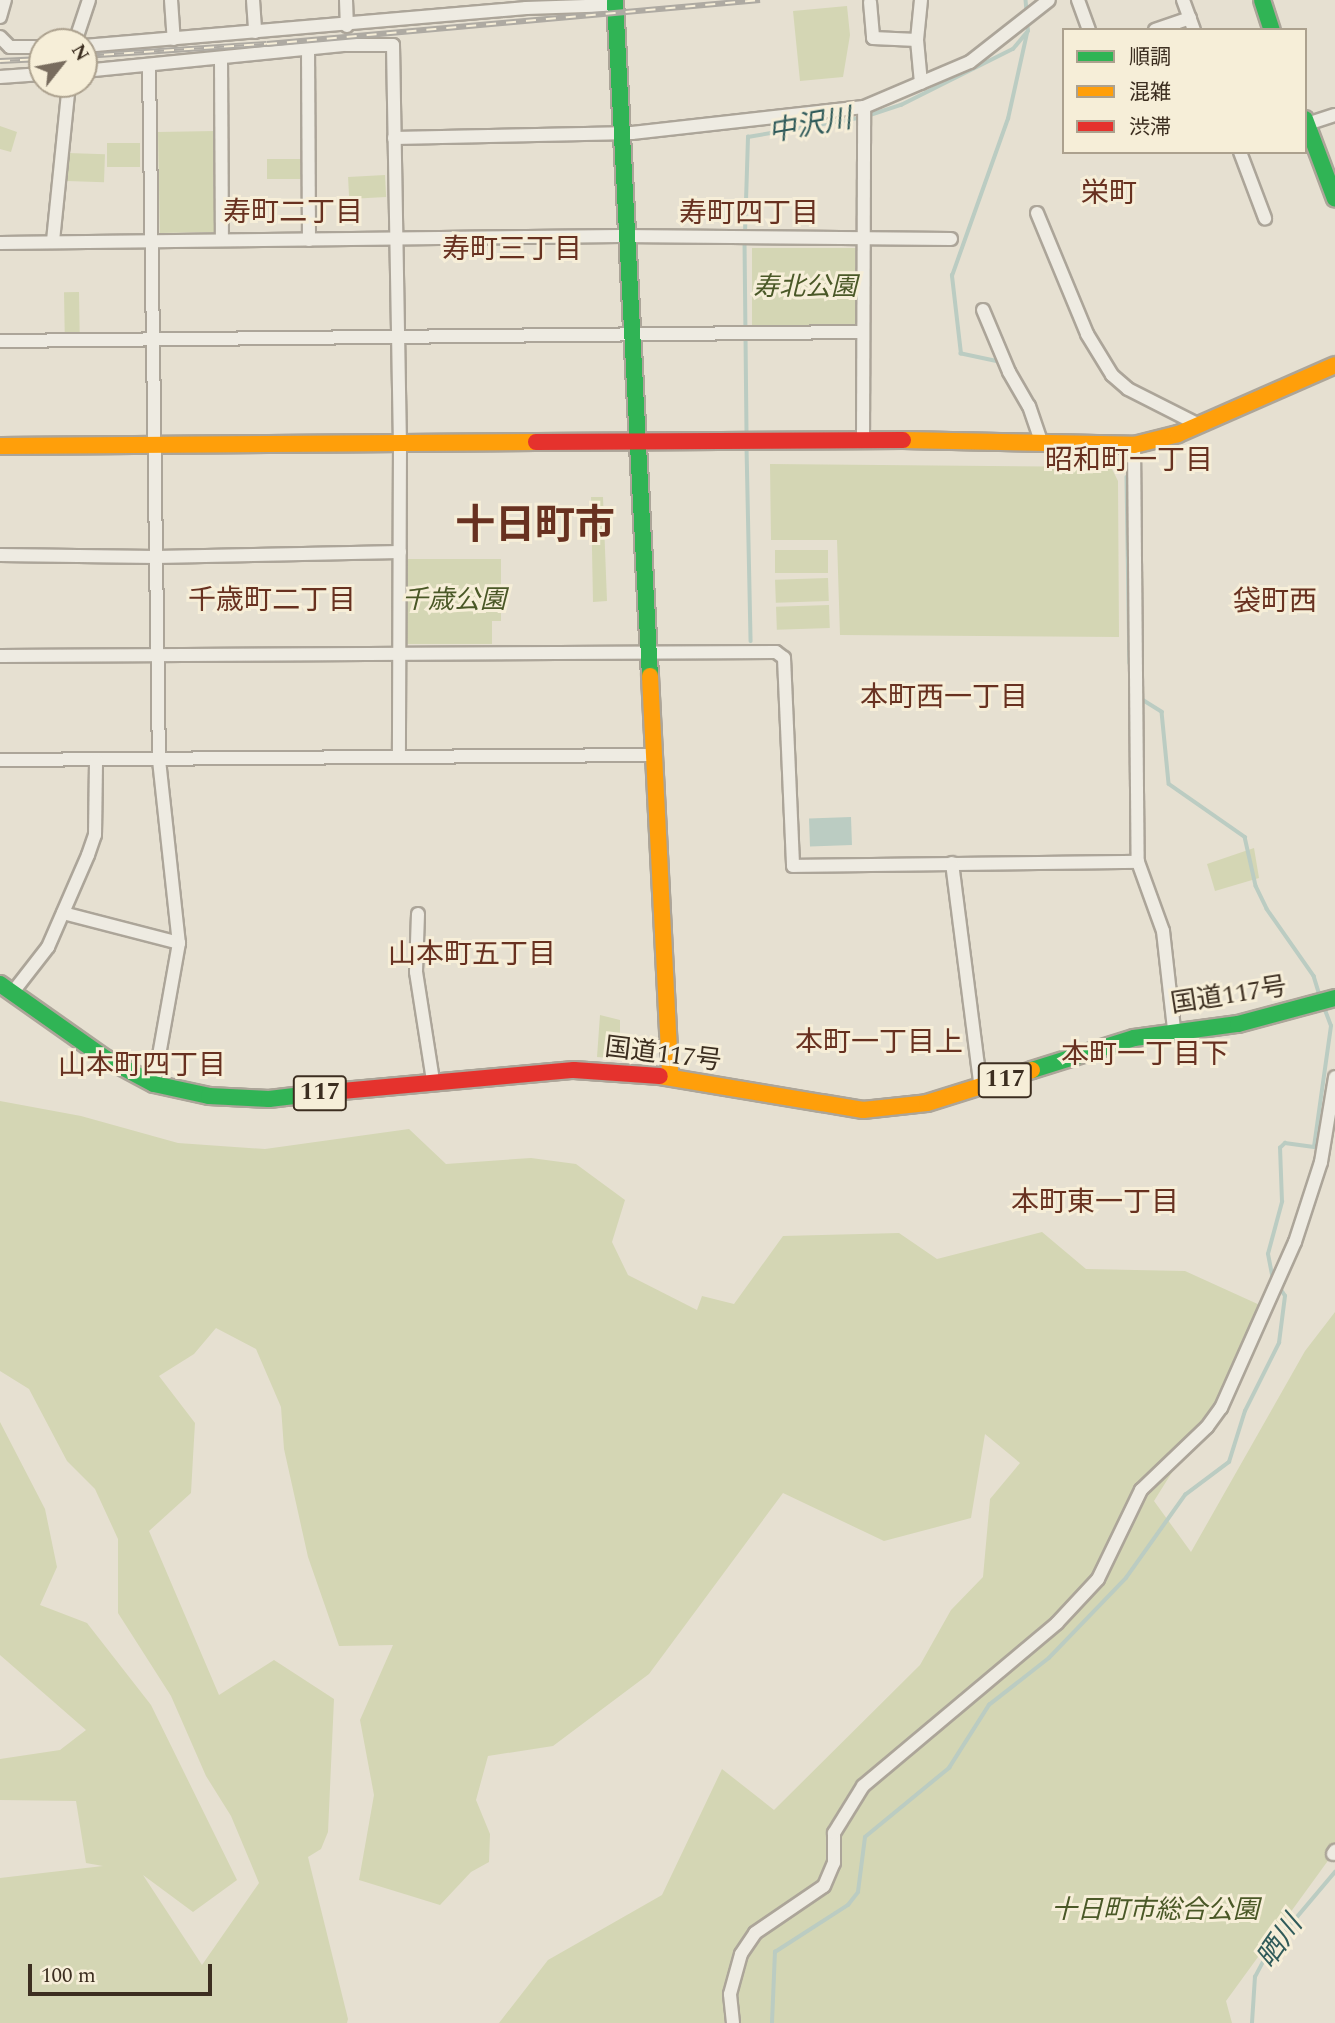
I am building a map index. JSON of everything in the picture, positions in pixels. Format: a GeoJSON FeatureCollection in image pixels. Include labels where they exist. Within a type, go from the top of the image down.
{"type":"FeatureCollection","features":[{"type":"Feature","properties":{"kind":"main road"},"geometry":{"type":"LineString","coordinates":[[1262,0],[1271,28]]}},
{"type":"Feature","properties":{"kind":"main road"},"geometry":{"type":"LineString","coordinates":[[616,2],[670,1077]]}},
{"type":"Feature","properties":{"kind":"main road"},"geometry":{"type":"LineString","coordinates":[[1307,125],[1335,199]]}},
{"type":"Feature","properties":{"kind":"main road"},"geometry":{"type":"LineString","coordinates":[[0,446],[863,439],[1134,446],[1199,425],[1335,365]]}},
{"type":"Feature","properties":{"kind":"main road","name":"国道117号"},"geometry":{"type":"LineString","coordinates":[[6,988],[105,1058],[155,1084],[209,1096],[269,1099],[433,1080],[574,1070],[670,1077],[863,1110],[900,1109],[981,1088],[1174,1029],[1238,1024],[1334,1003]]}},
{"type":"Feature","properties":{"kind":"street"},"geometry":{"type":"LineString","coordinates":[[0,17],[5,0]]}},
{"type":"Feature","properties":{"kind":"street"},"geometry":{"type":"LineString","coordinates":[[80,28],[89,0]]}},
{"type":"Feature","properties":{"kind":"street"},"geometry":{"type":"LineString","coordinates":[[171,0],[174,39]]}},
{"type":"Feature","properties":{"kind":"street"},"geometry":{"type":"LineString","coordinates":[[254,0],[255,33]]}},
{"type":"Feature","properties":{"kind":"street"},"geometry":{"type":"LineString","coordinates":[[346,0],[347,26]]}},
{"type":"Feature","properties":{"kind":"street"},"geometry":{"type":"LineString","coordinates":[[444,0],[445,15]]}},
{"type":"Feature","properties":{"kind":"street"},"geometry":{"type":"LineString","coordinates":[[920,0],[917,40],[921,83]]}},
{"type":"Feature","properties":{"kind":"street"},"geometry":{"type":"LineString","coordinates":[[394,138],[622,134],[864,107],[921,83],[996,46],[1049,0]]}},
{"type":"Feature","properties":{"kind":"street"},"geometry":{"type":"LineString","coordinates":[[1078,0],[1088,28]]}},
{"type":"Feature","properties":{"kind":"street"},"geometry":{"type":"LineString","coordinates":[[1167,28],[1192,24],[1183,0]]}},
{"type":"Feature","properties":{"kind":"street"},"geometry":{"type":"LineString","coordinates":[[98,45],[347,26],[525,4],[616,2]]}},
{"type":"Feature","properties":{"kind":"street"},"geometry":{"type":"LineString","coordinates":[[870,2],[873,38],[917,40]]}},
{"type":"Feature","properties":{"kind":"street"},"geometry":{"type":"LineString","coordinates":[[0,37],[10,47],[28,47]]}},
{"type":"Feature","properties":{"kind":"street"},"geometry":{"type":"LineString","coordinates":[[98,70],[307,48],[393,45],[400,443],[399,754]]}},
{"type":"Feature","properties":{"kind":"street"},"geometry":{"type":"LineString","coordinates":[[307,48],[309,240]]}},
{"type":"Feature","properties":{"kind":"street"},"geometry":{"type":"LineString","coordinates":[[220,59],[222,240]]}},
{"type":"Feature","properties":{"kind":"street"},"geometry":{"type":"LineString","coordinates":[[149,65],[159,760],[179,943],[155,1084]]}},
{"type":"Feature","properties":{"kind":"street"},"geometry":{"type":"LineString","coordinates":[[0,77],[28,75]]}},
{"type":"Feature","properties":{"kind":"street"},"geometry":{"type":"LineString","coordinates":[[53,242],[68,98]]}},
{"type":"Feature","properties":{"kind":"street"},"geometry":{"type":"LineString","coordinates":[[863,439],[864,107]]}},
{"type":"Feature","properties":{"kind":"street"},"geometry":{"type":"LineString","coordinates":[[1307,122],[1335,115]]}},
{"type":"Feature","properties":{"kind":"street"},"geometry":{"type":"LineString","coordinates":[[1241,154],[1265,218]]}},
{"type":"Feature","properties":{"kind":"street"},"geometry":{"type":"LineString","coordinates":[[1037,213],[1087,334],[1112,375],[1128,389],[1199,425]]}},
{"type":"Feature","properties":{"kind":"street"},"geometry":{"type":"LineString","coordinates":[[0,243],[151,239],[397,240],[629,236],[951,239]]}},
{"type":"Feature","properties":{"kind":"street"},"geometry":{"type":"LineString","coordinates":[[983,310],[1009,372],[1029,406],[1042,444]]}},
{"type":"Feature","properties":{"kind":"street"},"geometry":{"type":"LineString","coordinates":[[0,341],[863,332]]}},
{"type":"Feature","properties":{"kind":"street"},"geometry":{"type":"LineString","coordinates":[[1134,446],[1138,862],[1163,931],[1174,1029]]}},
{"type":"Feature","properties":{"kind":"street"},"geometry":{"type":"LineString","coordinates":[[0,555],[156,557],[400,551]]}},
{"type":"Feature","properties":{"kind":"street"},"geometry":{"type":"LineString","coordinates":[[0,656],[776,652],[784,658],[793,866],[1138,862]]}},
{"type":"Feature","properties":{"kind":"street"},"geometry":{"type":"LineString","coordinates":[[0,760],[159,760],[399,754],[654,755]]}},
{"type":"Feature","properties":{"kind":"street"},"geometry":{"type":"LineString","coordinates":[[6,988],[48,947],[95,835],[96,760]]}},
{"type":"Feature","properties":{"kind":"street"},"geometry":{"type":"LineString","coordinates":[[952,863],[981,1088]]}},
{"type":"Feature","properties":{"kind":"street"},"geometry":{"type":"LineString","coordinates":[[63,913],[179,943]]}},
{"type":"Feature","properties":{"kind":"street"},"geometry":{"type":"LineString","coordinates":[[418,914],[416,972],[433,1080]]}},
{"type":"Feature","properties":{"kind":"street"},"geometry":{"type":"LineString","coordinates":[[733,2023],[730,1994],[741,1954],[755,1933],[824,1886],[834,1863],[834,1833],[863,1786],[1057,1623],[1098,1579],[1141,1490],[1208,1427],[1221,1408],[1296,1242],[1321,1163],[1335,1077]]}},
{"type":"Feature","properties":{"kind":"green space"},"geometry":{"type":"Polygon","coordinates":[[[847,6],[850,35],[843,77],[800,81],[793,11],[847,6]]]}},
{"type":"Feature","properties":{"kind":"green space"},"geometry":{"type":"Polygon","coordinates":[[[0,126],[17,132],[11,152],[0,149],[0,126]]]}},
{"type":"Feature","properties":{"kind":"green space"},"geometry":{"type":"Polygon","coordinates":[[[215,131],[217,232],[160,233],[158,132],[215,131]]]}},
{"type":"Feature","properties":{"kind":"green space"},"geometry":{"type":"Polygon","coordinates":[[[107,143],[140,143],[140,167],[107,167],[107,143]]]}},
{"type":"Feature","properties":{"kind":"green space"},"geometry":{"type":"Polygon","coordinates":[[[68,153],[105,154],[104,182],[67,181],[68,153]]]}},
{"type":"Feature","properties":{"kind":"green space"},"geometry":{"type":"Polygon","coordinates":[[[267,159],[301,159],[301,179],[267,179],[267,159]]]}},
{"type":"Feature","properties":{"kind":"green space"},"geometry":{"type":"Polygon","coordinates":[[[385,175],[386,197],[349,199],[348,177],[385,175]]]}},
{"type":"Feature","properties":{"kind":"green space","name":"寿北公園"},"geometry":{"type":"Polygon","coordinates":[[[752,248],[858,248],[858,327],[752,327],[752,248]]]}},
{"type":"Feature","properties":{"kind":"green space"},"geometry":{"type":"Polygon","coordinates":[[[64,292],[79,292],[80,332],[65,332],[64,292]]]}},
{"type":"Feature","properties":{"kind":"green space"},"geometry":{"type":"Polygon","coordinates":[[[770,464],[1111,467],[1118,481],[1119,637],[840,635],[837,540],[771,540],[770,464]]]}},
{"type":"Feature","properties":{"kind":"green space"},"geometry":{"type":"Polygon","coordinates":[[[591,497],[603,497],[607,601],[593,602],[591,497]]]}},
{"type":"Feature","properties":{"kind":"green space"},"geometry":{"type":"Polygon","coordinates":[[[775,550],[828,550],[828,573],[775,573],[775,550]]]}},
{"type":"Feature","properties":{"kind":"green space","name":"千歳公園"},"geometry":{"type":"Polygon","coordinates":[[[406,559],[501,559],[501,621],[492,621],[492,644],[407,644],[406,559]]]}},
{"type":"Feature","properties":{"kind":"green space"},"geometry":{"type":"Polygon","coordinates":[[[828,578],[829,601],[776,603],[775,580],[828,578]]]}},
{"type":"Feature","properties":{"kind":"green space"},"geometry":{"type":"Polygon","coordinates":[[[829,605],[830,628],[777,630],[776,607],[829,605]]]}},
{"type":"Feature","properties":{"kind":"green space"},"geometry":{"type":"Polygon","coordinates":[[[1254,848],[1259,878],[1215,891],[1207,864],[1254,848]]]}},
{"type":"Feature","properties":{"kind":"green space"},"geometry":{"type":"Polygon","coordinates":[[[600,1015],[620,1020],[620,1033],[635,1039],[635,1060],[597,1057],[600,1015]]]}},
{"type":"Feature","properties":{"kind":"green space","name":"十日町市総合公園"},"geometry":{"type":"Polygon","coordinates":[[[0,1101],[81,1116],[178,1143],[265,1149],[409,1129],[446,1164],[531,1158],[576,1164],[625,1200],[612,1242],[628,1275],[697,1310],[702,1296],[734,1304],[783,1236],[899,1233],[937,1259],[1042,1232],[1086,1269],[1185,1271],[1262,1306],[1223,1391],[1154,1501],[1191,1552],[1305,1351],[1335,1312],[1335,1851],[1226,2001],[1232,2023],[499,2023],[548,1960],[662,1895],[722,1769],[774,1810],[920,1665],[951,1610],[983,1577],[990,1499],[1020,1463],[985,1434],[971,1518],[884,1541],[783,1493],[649,1674],[553,1746],[488,1756],[476,1800],[490,1834],[489,1862],[471,1872],[440,1905],[359,1880],[374,1795],[360,1720],[393,1645],[339,1646],[308,1557],[284,1449],[281,1407],[256,1349],[216,1328],[194,1354],[159,1376],[195,1423],[191,1493],[149,1531],[219,1695],[274,1660],[334,1699],[328,1832],[321,1849],[308,1857],[347,2023],[0,2023],[0,1878],[103,1866],[86,1863],[76,1801],[0,1800],[0,1759],[60,1750],[86,1730],[0,1655],[0,1422],[45,1509],[57,1567],[40,1605],[87,1623],[151,1705],[237,1880],[193,1912],[143,1875],[202,1965],[259,1883],[231,1816],[206,1776],[171,1696],[118,1613],[118,1539],[95,1489],[67,1461],[29,1389],[0,1371],[0,1101]]]}},
{"type":"Feature","properties":{"kind":"shaded area"},"geometry":{"type":"Polygon","coordinates":[[[851,817],[852,845],[810,846],[809,818],[851,817]]]}},
{"type":"Feature","properties":{"kind":"waterway","name":"中沢川"},"geometry":{"type":"LineString","coordinates":[[1026,0],[1027,12]]}},
{"type":"Feature","properties":{"kind":"waterway","name":"中沢川"},"geometry":{"type":"LineString","coordinates":[[867,116],[901,105],[1013,49],[1028,31],[1027,23]]}},
{"type":"Feature","properties":{"kind":"waterway"},"geometry":{"type":"LineString","coordinates":[[999,362],[961,354],[952,276],[1008,119],[1027,33]]}},
{"type":"Feature","properties":{"kind":"waterway","name":"中沢川"},"geometry":{"type":"LineString","coordinates":[[745,233],[748,137],[859,118]]}},
{"type":"Feature","properties":{"kind":"waterway","name":"中沢川"},"geometry":{"type":"LineString","coordinates":[[745,241],[747,436]]}},
{"type":"Feature","properties":{"kind":"waterway","name":"中沢川"},"geometry":{"type":"LineString","coordinates":[[747,447],[751,641]]}},
{"type":"Feature","properties":{"kind":"waterway"},"geometry":{"type":"LineString","coordinates":[[1127,477],[1130,663]]}},
{"type":"Feature","properties":{"kind":"waterway"},"geometry":{"type":"LineString","coordinates":[[1140,698],[1162,712],[1169,784],[1245,837],[1256,886],[1267,909],[1314,976],[1319,992]]}},
{"type":"Feature","properties":{"kind":"waterway"},"geometry":{"type":"LineString","coordinates":[[1273,1280],[1268,1254],[1282,1202],[1280,1148],[1285,1143],[1314,1147],[1331,1026],[1325,1010]]}},
{"type":"Feature","properties":{"kind":"waterway"},"geometry":{"type":"LineString","coordinates":[[772,2023],[775,1952],[848,1905],[858,1892],[865,1837],[949,1768],[989,1705],[1049,1658],[1126,1578],[1185,1495],[1229,1462],[1245,1411],[1279,1343],[1285,1296],[1278,1286]]}},
{"type":"Feature","properties":{"kind":"waterway","name":"晒川"},"geometry":{"type":"LineString","coordinates":[[1252,2023],[1255,1977],[1270,1949],[1335,1872]]}},
{"type":"Feature","properties":{"kind":"railway"},"geometry":{"type":"LineString","coordinates":[[98,55],[267,44],[760,0]]}},
{"type":"Feature","properties":{"kind":"railway"},"geometry":{"type":"LineString","coordinates":[[0,61],[28,60]]}},
{"type":"Feature","properties":{"kind":"traffic: fast"},"geometry":{"type":"LineString","coordinates":[[615,0],[650,676]]}},
{"type":"Feature","properties":{"kind":"traffic: fast"},"geometry":{"type":"LineString","coordinates":[[1262,0],[1271,28]]}},
{"type":"Feature","properties":{"kind":"traffic: fast"},"geometry":{"type":"LineString","coordinates":[[1307,124],[1335,199]]}},
{"type":"Feature","properties":{"kind":"traffic: fast"},"geometry":{"type":"LineString","coordinates":[[0,984],[105,1058],[154,1084],[209,1096],[269,1099],[320,1093]]}},
{"type":"Feature","properties":{"kind":"traffic: fast"},"geometry":{"type":"LineString","coordinates":[[1032,1070],[1134,1038],[1238,1024],[1335,998]]}},
{"type":"Feature","properties":{"kind":"traffic: slow"},"geometry":{"type":"LineString","coordinates":[[903,440],[1134,445],[1178,434],[1335,365]]}},
{"type":"Feature","properties":{"kind":"traffic: slow"},"geometry":{"type":"LineString","coordinates":[[0,446],[536,442]]}},
{"type":"Feature","properties":{"kind":"traffic: slow"},"geometry":{"type":"LineString","coordinates":[[650,676],[670,1077]]}},
{"type":"Feature","properties":{"kind":"traffic: slow"},"geometry":{"type":"LineString","coordinates":[[660,1076],[863,1110],[927,1103],[1032,1070]]}},
{"type":"Feature","properties":{"kind":"traffic: jam"},"geometry":{"type":"LineString","coordinates":[[536,442],[903,440]]}},
{"type":"Feature","properties":{"kind":"traffic: jam"},"geometry":{"type":"LineString","coordinates":[[320,1093],[574,1070],[660,1076]]}},
{"type":"Feature","properties":{"kind":"district","name":"栄町"},"geometry":{"type":"Point","coordinates":[1109,194]}},
{"type":"Feature","properties":{"kind":"district","name":"寿町二丁目"},"geometry":{"type":"Point","coordinates":[293,213]}},
{"type":"Feature","properties":{"kind":"district","name":"寿町四丁目"},"geometry":{"type":"Point","coordinates":[749,214]}},
{"type":"Feature","properties":{"kind":"district","name":"寿町三丁目"},"geometry":{"type":"Point","coordinates":[512,250]}},
{"type":"Feature","properties":{"kind":"district","name":"昭和町一丁目"},"geometry":{"type":"Point","coordinates":[1129,461]}},
{"type":"Feature","properties":{"kind":"district","name":"十日町市"},"geometry":{"type":"Point","coordinates":[535,527]}},
{"type":"Feature","properties":{"kind":"district","name":"千歳町二丁目"},"geometry":{"type":"Point","coordinates":[272,601]}},
{"type":"Feature","properties":{"kind":"district","name":"袋町西"},"geometry":{"type":"Point","coordinates":[1275,602]}},
{"type":"Feature","properties":{"kind":"district","name":"本町西一丁目"},"geometry":{"type":"Point","coordinates":[944,698]}},
{"type":"Feature","properties":{"kind":"district","name":"山本町五丁目"},"geometry":{"type":"Point","coordinates":[472,955]}},
{"type":"Feature","properties":{"kind":"district","name":"本町一丁目上"},"geometry":{"type":"Point","coordinates":[879,1043]}},
{"type":"Feature","properties":{"kind":"district","name":"本町一丁目下"},"geometry":{"type":"Point","coordinates":[1145,1055]}},
{"type":"Feature","properties":{"kind":"district","name":"山本町四丁目"},"geometry":{"type":"Point","coordinates":[142,1066]}},
{"type":"Feature","properties":{"kind":"district","name":"本町東一丁目"},"geometry":{"type":"Point","coordinates":[1095,1203]}}]}
